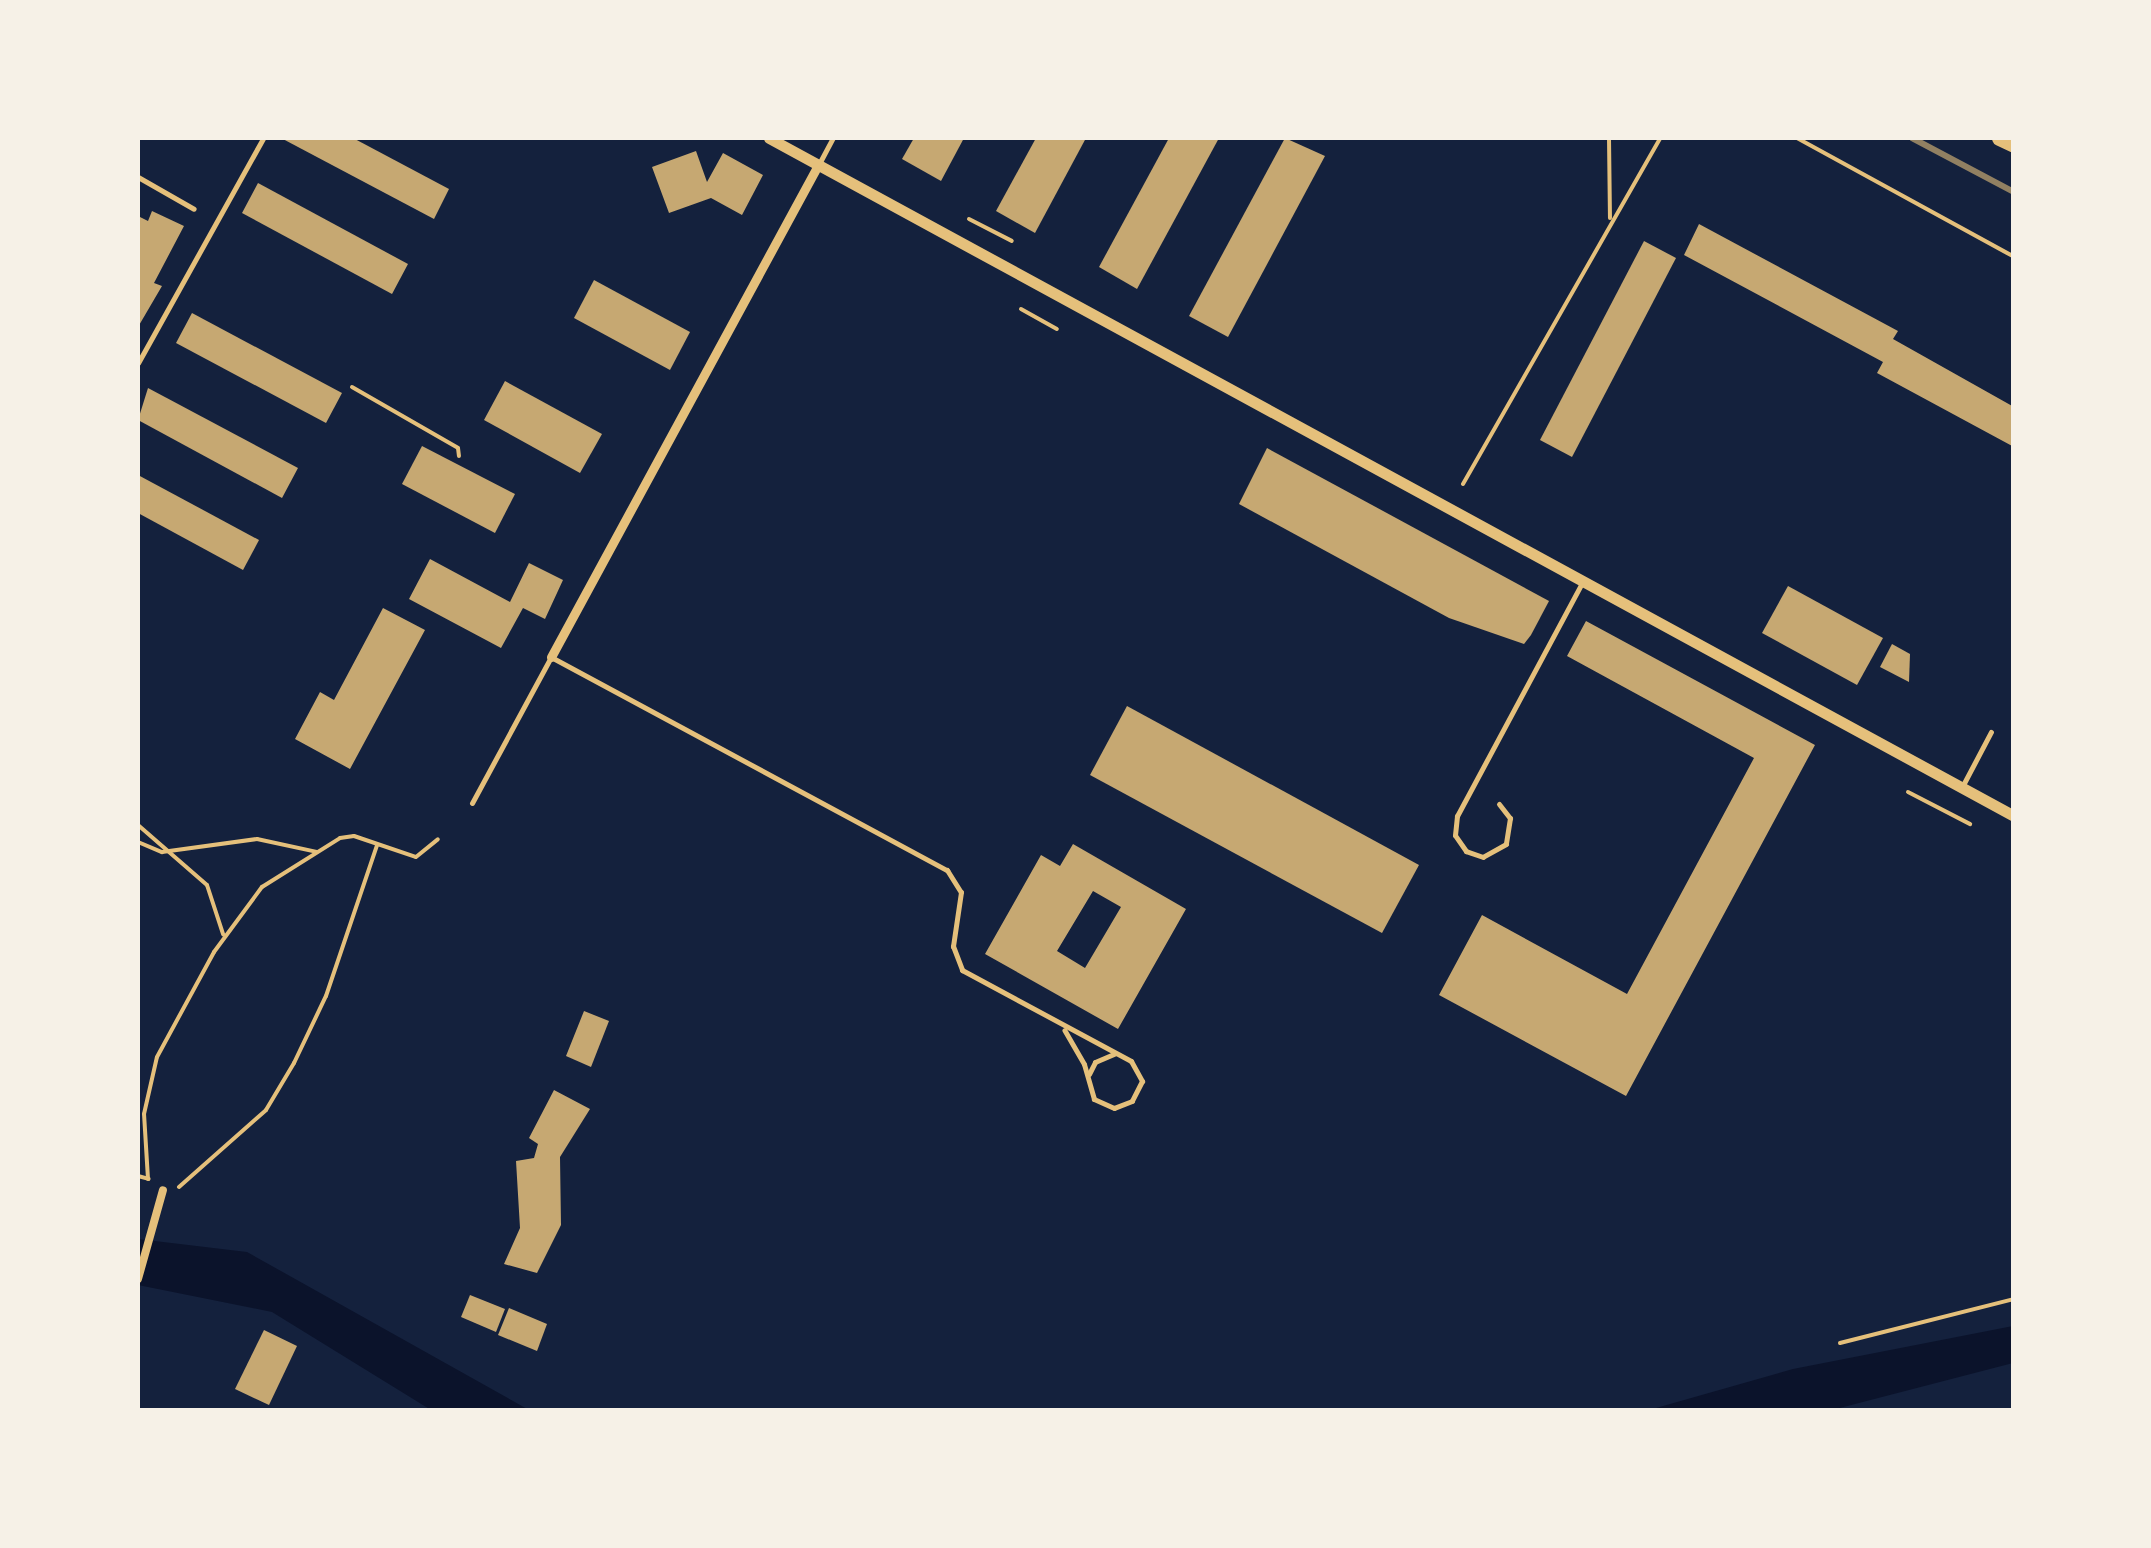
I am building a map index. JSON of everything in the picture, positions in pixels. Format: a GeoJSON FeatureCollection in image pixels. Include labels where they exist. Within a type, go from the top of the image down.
{"type":"FeatureCollection","features":[{"type":"Feature","properties":{"kind":"highway"},"geometry":{"type":"LineString","coordinates":[[1999,138],[2014,145]]}},
{"type":"Feature","properties":{"kind":"street"},"geometry":{"type":"LineString","coordinates":[[769,138],[2014,816]]}},
{"type":"Feature","properties":{"kind":"street"},"geometry":{"type":"LineString","coordinates":[[551,658],[818,165]]}},
{"type":"Feature","properties":{"kind":"street"},"geometry":{"type":"LineString","coordinates":[[138,1279],[163,1190]]}},
{"type":"Feature","properties":{"kind":"lane"},"geometry":{"type":"LineString","coordinates":[[138,363],[263,138]]}},
{"type":"Feature","properties":{"kind":"lane"},"geometry":{"type":"LineString","coordinates":[[818,165],[833,138]]}},
{"type":"Feature","properties":{"kind":"lane"},"geometry":{"type":"LineString","coordinates":[[138,178],[194,208]]}},
{"type":"Feature","properties":{"kind":"lane"},"geometry":{"type":"LineString","coordinates":[[1498,804],[1510,818],[1506,844],[1483,857],[1466,851],[1455,835],[1457,816],[1583,581]]}},
{"type":"Feature","properties":{"kind":"lane"},"geometry":{"type":"LineString","coordinates":[[472,803],[551,658],[947,870],[961,892],[954,946],[962,970],[1064,1030],[1132,1060],[1141,1075],[1132,1101],[1100,1105],[1089,1091],[1088,1074],[1064,1030]]}},
{"type":"Feature","properties":{"kind":"lane"},"geometry":{"type":"LineString","coordinates":[[1962,788],[1992,732]]}},
{"type":"Feature","properties":{"kind":"lane"},"geometry":{"type":"LineString","coordinates":[[1088,1074],[1099,1059],[1116,1054]]}},
{"type":"Feature","properties":{"kind":"path"},"geometry":{"type":"LineString","coordinates":[[1609,138],[1610,222]]}},
{"type":"Feature","properties":{"kind":"path"},"geometry":{"type":"LineString","coordinates":[[1650,138],[1656,145]]}},
{"type":"Feature","properties":{"kind":"path"},"geometry":{"type":"LineString","coordinates":[[1463,484],[1660,138]]}},
{"type":"Feature","properties":{"kind":"path"},"geometry":{"type":"LineString","coordinates":[[1797,138],[2014,257]]}},
{"type":"Feature","properties":{"kind":"path"},"geometry":{"type":"LineString","coordinates":[[969,219],[1012,242]]}},
{"type":"Feature","properties":{"kind":"path"},"geometry":{"type":"LineString","coordinates":[[1021,310],[1057,329]]}},
{"type":"Feature","properties":{"kind":"path"},"geometry":{"type":"LineString","coordinates":[[352,387],[458,448],[459,456]]}},
{"type":"Feature","properties":{"kind":"path"},"geometry":{"type":"LineString","coordinates":[[1908,792],[1970,824]]}},
{"type":"Feature","properties":{"kind":"path"},"geometry":{"type":"LineString","coordinates":[[138,825],[162,852],[207,885],[224,938]]}},
{"type":"Feature","properties":{"kind":"path"},"geometry":{"type":"LineString","coordinates":[[148,1178],[143,1123],[153,1066],[224,938],[268,881],[354,836],[416,857],[438,839]]}},
{"type":"Feature","properties":{"kind":"path"},"geometry":{"type":"LineString","coordinates":[[138,842],[162,852],[258,839],[317,852]]}},
{"type":"Feature","properties":{"kind":"path"},"geometry":{"type":"LineString","coordinates":[[163,1190],[192,1178],[266,1110],[326,996],[377,844]]}},
{"type":"Feature","properties":{"kind":"path"},"geometry":{"type":"LineString","coordinates":[[1840,1343],[2014,1300]]}},
{"type":"Feature","properties":{"kind":"water"},"geometry":{"type":"Polygon","coordinates":[[[138,1239],[247,1252],[529,1410],[431,1410],[272,1312],[138,1285],[138,1239]]]}},
{"type":"Feature","properties":{"kind":"water"},"geometry":{"type":"Polygon","coordinates":[[[2013,1326],[2013,1363],[1832,1410],[1649,1410],[1793,1369],[2013,1326]]]}},
{"type":"Feature","properties":{"kind":"building"},"geometry":{"type":"Polygon","coordinates":[[[281,138],[353,138],[449,189],[434,219],[281,138]]]}},
{"type":"Feature","properties":{"kind":"building"},"geometry":{"type":"Polygon","coordinates":[[[914,138],[964,138],[941,181],[902,159],[914,138]]]}},
{"type":"Feature","properties":{"kind":"building"},"geometry":{"type":"Polygon","coordinates":[[[1036,138],[1086,138],[1035,233],[996,211],[1036,138]]]}},
{"type":"Feature","properties":{"kind":"building"},"geometry":{"type":"Polygon","coordinates":[[[1169,138],[1219,138],[1137,289],[1099,267],[1169,138]]]}},
{"type":"Feature","properties":{"kind":"building"},"geometry":{"type":"Polygon","coordinates":[[[1285,138],[1325,156],[1228,337],[1189,316],[1285,138]]]}},
{"type":"Feature","properties":{"kind":"building"},"geometry":{"type":"Polygon","coordinates":[[[696,151],[707,182],[723,153],[763,175],[742,215],[711,198],[669,213],[652,167],[696,151]]]}},
{"type":"Feature","properties":{"kind":"building"},"geometry":{"type":"Polygon","coordinates":[[[258,183],[408,264],[392,294],[242,213],[258,183]]]}},
{"type":"Feature","properties":{"kind":"building"},"geometry":{"type":"Polygon","coordinates":[[[152,211],[184,226],[154,283],[162,286],[138,327],[138,216],[148,221],[152,211]]]}},
{"type":"Feature","properties":{"kind":"building"},"geometry":{"type":"Polygon","coordinates":[[[1699,224],[1898,331],[1893,339],[2014,407],[2014,447],[1877,373],[1883,362],[1684,255],[1699,224]]]}},
{"type":"Feature","properties":{"kind":"building"},"geometry":{"type":"Polygon","coordinates":[[[1644,241],[1676,258],[1572,457],[1540,440],[1644,241]]]}},
{"type":"Feature","properties":{"kind":"building"},"geometry":{"type":"Polygon","coordinates":[[[594,280],[690,332],[670,370],[574,318],[594,280]]]}},
{"type":"Feature","properties":{"kind":"building"},"geometry":{"type":"Polygon","coordinates":[[[192,313],[342,393],[326,423],[176,343],[192,313]]]}},
{"type":"Feature","properties":{"kind":"building"},"geometry":{"type":"Polygon","coordinates":[[[505,381],[602,434],[580,473],[484,420],[505,381]]]}},
{"type":"Feature","properties":{"kind":"building"},"geometry":{"type":"Polygon","coordinates":[[[148,388],[298,468],[282,498],[138,420],[148,388]]]}},
{"type":"Feature","properties":{"kind":"building"},"geometry":{"type":"Polygon","coordinates":[[[422,446],[515,494],[495,533],[402,484],[422,446]]]}},
{"type":"Feature","properties":{"kind":"building"},"geometry":{"type":"Polygon","coordinates":[[[1267,448],[1549,601],[1531,635],[1524,644],[1449,618],[1239,504],[1267,448]]]}},
{"type":"Feature","properties":{"kind":"building"},"geometry":{"type":"Polygon","coordinates":[[[138,475],[259,540],[243,570],[138,513],[138,475]]]}},
{"type":"Feature","properties":{"kind":"building"},"geometry":{"type":"Polygon","coordinates":[[[430,559],[510,602],[529,563],[563,580],[545,619],[523,608],[501,648],[409,599],[430,559]]]}},
{"type":"Feature","properties":{"kind":"building"},"geometry":{"type":"Polygon","coordinates":[[[1788,586],[1883,638],[1857,685],[1762,633],[1788,586]]]}},
{"type":"Feature","properties":{"kind":"building"},"geometry":{"type":"Polygon","coordinates":[[[383,608],[425,630],[350,769],[295,739],[320,692],[334,700],[383,608]]]}},
{"type":"Feature","properties":{"kind":"building"},"geometry":{"type":"Polygon","coordinates":[[[1586,621],[1815,745],[1626,1096],[1439,995],[1482,915],[1627,994],[1754,758],[1567,656],[1586,621]]]}},
{"type":"Feature","properties":{"kind":"building"},"geometry":{"type":"Polygon","coordinates":[[[1892,644],[1910,654],[1909,682],[1880,667],[1892,644]]]}},
{"type":"Feature","properties":{"kind":"building"},"geometry":{"type":"Polygon","coordinates":[[[1127,706],[1419,865],[1382,933],[1090,775],[1127,706]]]}},
{"type":"Feature","properties":{"kind":"building"},"geometry":{"type":"Polygon","coordinates":[[[1073,844],[1186,909],[1118,1029],[985,954],[1041,855],[1060,866],[1073,844]],[[1093,891],[1057,951],[1085,968],[1121,907],[1093,891]]]}},
{"type":"Feature","properties":{"kind":"building"},"geometry":{"type":"Polygon","coordinates":[[[584,1011],[609,1021],[591,1067],[566,1056],[584,1011]]]}},
{"type":"Feature","properties":{"kind":"building"},"geometry":{"type":"Polygon","coordinates":[[[554,1090],[590,1109],[560,1157],[561,1225],[537,1273],[504,1264],[520,1228],[516,1161],[534,1158],[538,1144],[529,1138],[554,1090]]]}},
{"type":"Feature","properties":{"kind":"building"},"geometry":{"type":"Polygon","coordinates":[[[470,1295],[505,1309],[496,1332],[461,1317],[470,1295]]]}},
{"type":"Feature","properties":{"kind":"building"},"geometry":{"type":"Polygon","coordinates":[[[509,1308],[547,1324],[537,1351],[498,1335],[509,1308]]]}},
{"type":"Feature","properties":{"kind":"building"},"geometry":{"type":"Polygon","coordinates":[[[264,1330],[297,1346],[269,1405],[235,1389],[264,1330]]]}},
{"type":"Feature","properties":{"kind":"railway"},"geometry":{"type":"LineString","coordinates":[[1912,138],[2014,192]]}}]}
